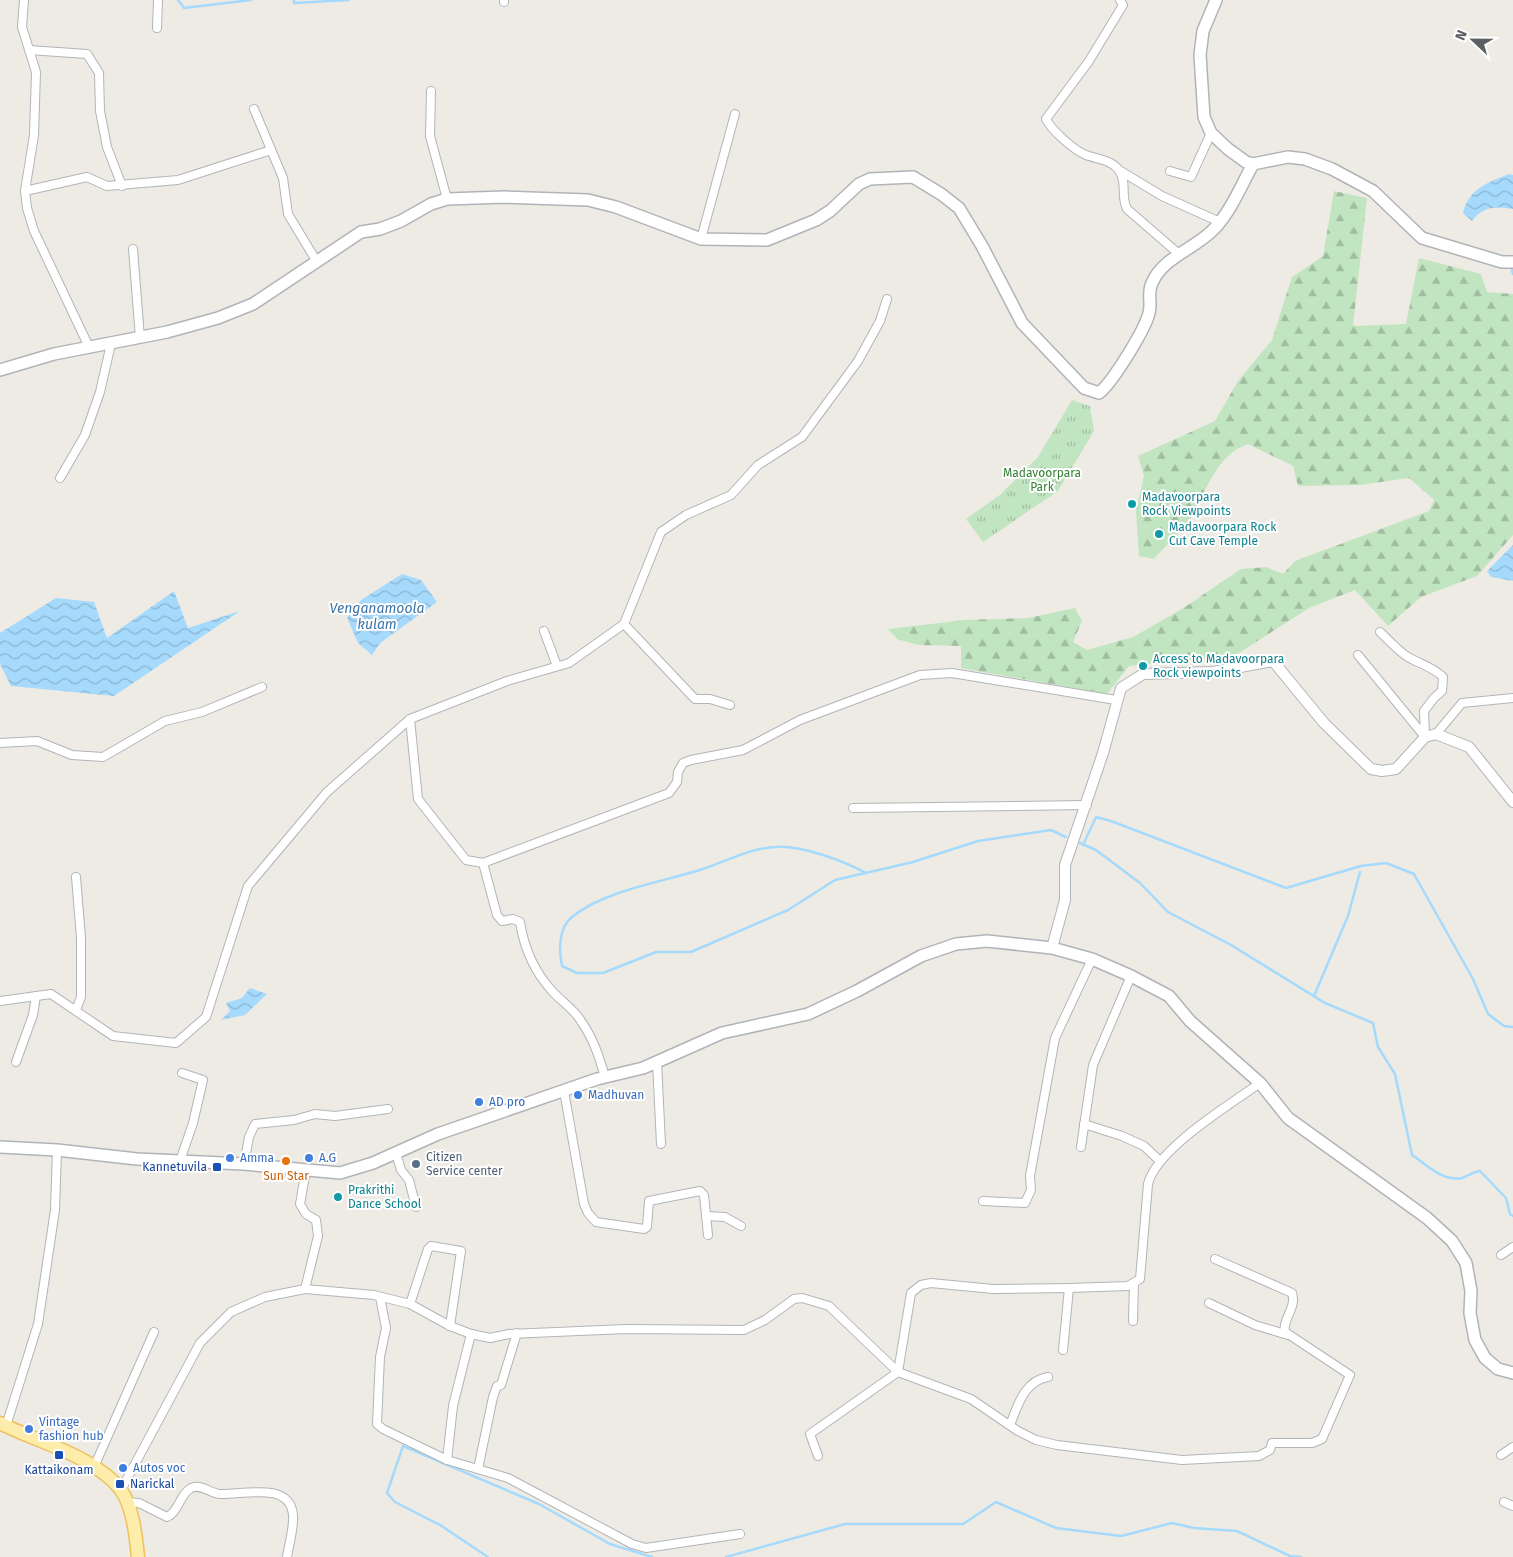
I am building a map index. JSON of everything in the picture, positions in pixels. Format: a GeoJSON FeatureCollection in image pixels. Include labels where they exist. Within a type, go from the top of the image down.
{"type":"FeatureCollection","features":[{"type":"Feature","properties":{"kind":"main road"},"geometry":{"type":"LineString","coordinates":[[1216,0],[1203,31],[1200,55],[1204,117],[1211,133],[1228,149],[1246,162],[1253,164],[1288,157],[1305,159],[1332,168],[1373,191],[1422,238],[1502,262],[1513,262]]}},
{"type":"Feature","properties":{"kind":"main road"},"geometry":{"type":"LineString","coordinates":[[0,370],[54,354],[140,338],[209,321],[253,304],[297,277],[361,232],[394,223],[431,204],[447,199],[504,197],[588,200],[616,207],[701,239],[723,241],[774,238],[816,220],[830,211],[859,184],[870,179],[913,177],[941,194],[959,208],[982,246],[1022,323],[1084,388],[1099,393],[1115,375],[1149,315],[1149,294],[1152,283],[1163,268],[1179,254],[1206,236],[1220,222],[1253,164]]}},
{"type":"Feature","properties":{"kind":"main road"},"geometry":{"type":"LineString","coordinates":[[0,1147],[58,1150],[137,1159],[244,1164],[340,1173],[396,1153],[438,1134],[605,1077],[657,1062],[722,1033],[808,1014],[857,991],[921,956],[956,944],[988,941],[1052,948],[1092,959],[1169,996],[1190,1022],[1260,1083],[1288,1118],[1427,1218],[1452,1241],[1466,1263],[1471,1291],[1470,1313],[1475,1340],[1485,1358],[1498,1369],[1513,1372]]}},
{"type":"Feature","properties":{"kind":"main road"},"geometry":{"type":"LineString","coordinates":[[3,1424],[65,1451],[94,1467],[124,1496],[137,1542],[138,1557]]}},
{"type":"Feature","properties":{"kind":"street"},"geometry":{"type":"LineString","coordinates":[[24,0],[22,26],[36,72],[34,135],[25,191],[27,208],[34,231],[89,347]]}},
{"type":"Feature","properties":{"kind":"street"},"geometry":{"type":"LineString","coordinates":[[157,28],[158,0]]}},
{"type":"Feature","properties":{"kind":"street"},"geometry":{"type":"LineString","coordinates":[[1120,0],[1123,5],[1089,61],[1046,119],[1050,127],[1084,154],[1112,164],[1162,196],[1220,222]]}},
{"type":"Feature","properties":{"kind":"street"},"geometry":{"type":"LineString","coordinates":[[29,50],[87,54],[98,73],[100,111],[107,147],[122,186]]}},
{"type":"Feature","properties":{"kind":"street"},"geometry":{"type":"LineString","coordinates":[[431,91],[430,136],[447,199]]}},
{"type":"Feature","properties":{"kind":"street"},"geometry":{"type":"LineString","coordinates":[[254,109],[283,178],[288,214],[317,262]]}},
{"type":"Feature","properties":{"kind":"street"},"geometry":{"type":"LineString","coordinates":[[701,239],[735,114]]}},
{"type":"Feature","properties":{"kind":"street"},"geometry":{"type":"LineString","coordinates":[[1170,171],[1190,177],[1211,133]]}},
{"type":"Feature","properties":{"kind":"street"},"geometry":{"type":"LineString","coordinates":[[25,191],[87,177],[107,186],[178,180],[271,150]]}},
{"type":"Feature","properties":{"kind":"street"},"geometry":{"type":"LineString","coordinates":[[1119,170],[1124,183],[1122,200],[1127,209],[1179,254]]}},
{"type":"Feature","properties":{"kind":"street"},"geometry":{"type":"LineString","coordinates":[[133,249],[140,338]]}},
{"type":"Feature","properties":{"kind":"street"},"geometry":{"type":"LineString","coordinates":[[0,1001],[51,994],[113,1036],[176,1043],[206,1017],[248,886],[326,792],[410,719],[507,681],[570,663],[624,624],[661,532],[686,515],[731,495],[758,465],[802,437],[858,361],[880,321],[887,299]]}},
{"type":"Feature","properties":{"kind":"street"},"geometry":{"type":"LineString","coordinates":[[60,478],[85,435],[100,392],[111,344]]}},
{"type":"Feature","properties":{"kind":"street"},"geometry":{"type":"LineString","coordinates":[[624,624],[695,699],[710,699],[730,705]]}},
{"type":"Feature","properties":{"kind":"street"},"geometry":{"type":"LineString","coordinates":[[544,631],[558,666]]}},
{"type":"Feature","properties":{"kind":"street"},"geometry":{"type":"LineString","coordinates":[[1380,632],[1405,655],[1422,665],[1434,668],[1443,677],[1442,692],[1434,698],[1424,711],[1425,736]]}},
{"type":"Feature","properties":{"kind":"street"},"geometry":{"type":"LineString","coordinates":[[1358,655],[1425,736]]}},
{"type":"Feature","properties":{"kind":"street"},"geometry":{"type":"LineString","coordinates":[[1052,948],[1065,900],[1065,865],[1103,753],[1116,700],[1121,688],[1143,674],[1213,672],[1274,661],[1324,723],[1371,769],[1382,771],[1396,769],[1425,736],[1436,734],[1469,747],[1513,802]]}},
{"type":"Feature","properties":{"kind":"street"},"geometry":{"type":"LineString","coordinates":[[410,719],[418,798],[425,810],[466,860],[482,864],[669,793],[677,782],[678,772],[683,763],[743,750],[800,720],[920,675],[952,673],[1116,700]]}},
{"type":"Feature","properties":{"kind":"street"},"geometry":{"type":"LineString","coordinates":[[0,743],[37,742],[72,755],[103,757],[165,721],[202,712],[262,687]]}},
{"type":"Feature","properties":{"kind":"street"},"geometry":{"type":"LineString","coordinates":[[1436,734],[1462,703],[1513,698]]}},
{"type":"Feature","properties":{"kind":"street"},"geometry":{"type":"LineString","coordinates":[[854,808],[1086,805]]}},
{"type":"Feature","properties":{"kind":"street"},"geometry":{"type":"LineString","coordinates":[[482,864],[497,915],[502,921],[513,919],[520,922],[530,958],[538,973],[551,990],[580,1019],[596,1046],[605,1077]]}},
{"type":"Feature","properties":{"kind":"street"},"geometry":{"type":"LineString","coordinates":[[76,877],[81,938],[80,997],[76,1010]]}},
{"type":"Feature","properties":{"kind":"street"},"geometry":{"type":"LineString","coordinates":[[983,1200],[1024,1203],[1031,1190],[1030,1176],[1055,1038],[1092,959]]}},
{"type":"Feature","properties":{"kind":"street"},"geometry":{"type":"LineString","coordinates":[[1081,1147],[1093,1065],[1130,976]]}},
{"type":"Feature","properties":{"kind":"street"},"geometry":{"type":"LineString","coordinates":[[16,1062],[33,1015],[36,996]]}},
{"type":"Feature","properties":{"kind":"street"},"geometry":{"type":"LineString","coordinates":[[657,1062],[661,1144]]}},
{"type":"Feature","properties":{"kind":"street"},"geometry":{"type":"LineString","coordinates":[[180,1161],[203,1080],[182,1073]]}},
{"type":"Feature","properties":{"kind":"street"},"geometry":{"type":"LineString","coordinates":[[818,1456],[810,1434],[898,1372],[911,1294],[921,1285],[931,1283],[999,1289],[1069,1288],[1128,1286],[1140,1279],[1150,1177],[1160,1161],[1204,1122],[1260,1083]]}},
{"type":"Feature","properties":{"kind":"street"},"geometry":{"type":"LineString","coordinates":[[564,1091],[584,1204],[588,1213],[596,1222],[644,1229],[647,1227],[649,1201],[698,1191],[704,1193],[708,1235]]}},
{"type":"Feature","properties":{"kind":"street"},"geometry":{"type":"LineString","coordinates":[[244,1164],[249,1137],[255,1124],[294,1120],[315,1114],[335,1116],[388,1109]]}},
{"type":"Feature","properties":{"kind":"street"},"geometry":{"type":"LineString","coordinates":[[1084,1124],[1122,1136],[1144,1146],[1160,1161]]}},
{"type":"Feature","properties":{"kind":"street"},"geometry":{"type":"LineString","coordinates":[[3,1424],[38,1324],[55,1210],[58,1150]]}},
{"type":"Feature","properties":{"kind":"street"},"geometry":{"type":"LineString","coordinates":[[396,1153],[401,1170],[409,1180],[416,1207]]}},
{"type":"Feature","properties":{"kind":"street"},"geometry":{"type":"LineString","coordinates":[[305,1289],[318,1236],[316,1220],[303,1211],[300,1204],[306,1170]]}},
{"type":"Feature","properties":{"kind":"street"},"geometry":{"type":"LineString","coordinates":[[706,1216],[726,1217],[741,1226]]}},
{"type":"Feature","properties":{"kind":"street"},"geometry":{"type":"LineString","coordinates":[[410,1304],[428,1249],[432,1246],[438,1246],[461,1251],[450,1326]]}},
{"type":"Feature","properties":{"kind":"street"},"geometry":{"type":"LineString","coordinates":[[1500,1255],[1513,1247]]}},
{"type":"Feature","properties":{"kind":"street"},"geometry":{"type":"LineString","coordinates":[[287,1557],[293,1514],[285,1498],[277,1492],[218,1494],[199,1487],[192,1488],[183,1496],[174,1512],[167,1517],[124,1496],[200,1343],[231,1312],[265,1297],[305,1289],[380,1297],[410,1304],[450,1326],[471,1334],[490,1338],[517,1333],[626,1329],[744,1330],[765,1320],[794,1299],[802,1298],[829,1306],[898,1372],[971,1399],[1036,1440],[1057,1445],[1182,1460],[1259,1456],[1270,1450],[1272,1444],[1312,1443],[1322,1439],[1350,1376],[1285,1332],[1284,1327],[1293,1306],[1292,1293],[1215,1259]]}},
{"type":"Feature","properties":{"kind":"street"},"geometry":{"type":"LineString","coordinates":[[1133,1321],[1134,1283]]}},
{"type":"Feature","properties":{"kind":"street"},"geometry":{"type":"LineString","coordinates":[[1063,1350],[1069,1288]]}},
{"type":"Feature","properties":{"kind":"street"},"geometry":{"type":"LineString","coordinates":[[380,1297],[386,1328],[380,1357],[377,1424],[447,1460],[508,1478],[632,1544],[646,1548],[740,1534]]}},
{"type":"Feature","properties":{"kind":"street"},"geometry":{"type":"LineString","coordinates":[[1209,1303],[1254,1325],[1289,1336]]}},
{"type":"Feature","properties":{"kind":"street"},"geometry":{"type":"LineString","coordinates":[[94,1467],[154,1332]]}},
{"type":"Feature","properties":{"kind":"street"},"geometry":{"type":"LineString","coordinates":[[478,1469],[493,1397],[497,1386],[501,1384],[517,1333]]}},
{"type":"Feature","properties":{"kind":"street"},"geometry":{"type":"LineString","coordinates":[[447,1460],[453,1406],[471,1334]]}},
{"type":"Feature","properties":{"kind":"street"},"geometry":{"type":"LineString","coordinates":[[1010,1425],[1024,1391],[1040,1378],[1048,1377]]}},
{"type":"Feature","properties":{"kind":"street"},"geometry":{"type":"LineString","coordinates":[[1501,1454],[1513,1447]]}},
{"type":"Feature","properties":{"kind":"street"},"geometry":{"type":"LineString","coordinates":[[1504,1502],[1513,1506]]}},
{"type":"Feature","properties":{"kind":"green space"},"geometry":{"type":"Polygon","coordinates":[[[1334,191],[1367,198],[1353,326],[1406,324],[1419,258],[1481,274],[1487,292],[1513,294],[1513,535],[1477,576],[1421,597],[1388,626],[1355,590],[1309,608],[1234,656],[1129,666],[1107,694],[961,668],[961,646],[918,645],[897,639],[888,629],[965,620],[1028,618],[1075,608],[1082,621],[1073,642],[1087,650],[1133,637],[1182,609],[1241,569],[1266,567],[1283,574],[1295,561],[1429,511],[1434,500],[1409,478],[1360,485],[1298,486],[1293,466],[1248,444],[1227,457],[1213,476],[1190,519],[1154,559],[1139,556],[1136,511],[1144,476],[1138,456],[1215,421],[1238,381],[1272,340],[1292,277],[1323,256],[1334,191]]]}},
{"type":"Feature","properties":{"kind":"green space","name":"Madavoorpara Park"},"geometry":{"type":"Polygon","coordinates":[[[1072,400],[1090,406],[1094,431],[1058,491],[983,542],[966,519],[1001,494],[1038,457],[1072,400]]]}},
{"type":"Feature","properties":{"kind":"water"},"geometry":{"type":"Polygon","coordinates":[[[1509,174],[1513,175],[1513,209],[1490,208],[1481,212],[1472,221],[1463,213],[1469,198],[1474,192],[1509,174]]]}},
{"type":"Feature","properties":{"kind":"water"},"geometry":{"type":"Polygon","coordinates":[[[1513,545],[1513,581],[1491,577],[1487,571],[1513,545]]]}},
{"type":"Feature","properties":{"kind":"water","name":"Venganamoola kulam"},"geometry":{"type":"Polygon","coordinates":[[[402,574],[421,580],[437,602],[380,643],[372,655],[358,643],[347,618],[361,600],[402,574]]]}},
{"type":"Feature","properties":{"kind":"water"},"geometry":{"type":"Polygon","coordinates":[[[174,591],[188,628],[240,611],[114,696],[11,686],[0,664],[0,633],[56,598],[94,602],[107,638],[174,591]]]}},
{"type":"Feature","properties":{"kind":"water"},"geometry":{"type":"Polygon","coordinates":[[[250,988],[267,994],[245,1015],[221,1020],[230,1011],[226,1003],[242,998],[250,988]]]}},
{"type":"Feature","properties":{"kind":"waterway"},"geometry":{"type":"LineString","coordinates":[[178,0],[184,8],[251,0]]}},
{"type":"Feature","properties":{"kind":"waterway"},"geometry":{"type":"LineString","coordinates":[[294,0],[294,3],[349,0]]}},
{"type":"Feature","properties":{"kind":"waterway"},"geometry":{"type":"LineString","coordinates":[[1511,267],[1513,274]]}},
{"type":"Feature","properties":{"kind":"waterway"},"geometry":{"type":"LineString","coordinates":[[1083,845],[1096,817],[1111,821],[1286,888],[1361,866],[1386,863],[1414,874],[1473,979],[1488,1014],[1504,1026],[1513,1027]]}},
{"type":"Feature","properties":{"kind":"waterway"},"geometry":{"type":"LineString","coordinates":[[866,873],[857,868],[810,851],[776,847],[748,852],[703,869],[617,893],[585,908],[572,917],[564,927],[560,947],[562,966],[577,973],[603,973],[656,952],[691,952],[788,910],[835,880],[913,862],[978,841],[1051,830],[1066,837]]}},
{"type":"Feature","properties":{"kind":"waterway"},"geometry":{"type":"LineString","coordinates":[[1080,843],[1096,850],[1140,883],[1168,912],[1231,945],[1325,1003],[1373,1023],[1378,1047],[1395,1074],[1412,1155],[1448,1178],[1462,1178],[1480,1171],[1506,1198],[1510,1214],[1513,1216]]}},
{"type":"Feature","properties":{"kind":"waterway"},"geometry":{"type":"LineString","coordinates":[[1314,996],[1348,916],[1360,872]]}},
{"type":"Feature","properties":{"kind":"waterway"},"geometry":{"type":"LineString","coordinates":[[488,1557],[440,1525],[395,1502],[387,1493],[403,1446],[539,1504],[610,1544],[652,1557]]}},
{"type":"Feature","properties":{"kind":"waterway"},"geometry":{"type":"LineString","coordinates":[[726,1557],[845,1524],[963,1524],[996,1502],[1056,1528],[1121,1536],[1172,1523],[1194,1528],[1237,1531],[1290,1556],[1301,1557]]}},
{"type":"Feature","properties":{"kind":"place","name":"Madavoorpara Rock Viewpoints"},"geometry":{"type":"Point","coordinates":[1132,504]}},
{"type":"Feature","properties":{"kind":"place","name":"Madavoorpara Rock Cut Cave Temple"},"geometry":{"type":"Point","coordinates":[1159,534]}},
{"type":"Feature","properties":{"kind":"place","name":"Access to Madavoorpara Rock viewpoints"},"geometry":{"type":"Point","coordinates":[1143,666]}},
{"type":"Feature","properties":{"kind":"place","name":"Madhuvan"},"geometry":{"type":"Point","coordinates":[578,1095]}},
{"type":"Feature","properties":{"kind":"place","name":"AD pro"},"geometry":{"type":"Point","coordinates":[479,1102]}},
{"type":"Feature","properties":{"kind":"place","name":"Amma"},"geometry":{"type":"Point","coordinates":[230,1158]}},
{"type":"Feature","properties":{"kind":"place","name":"A.G"},"geometry":{"type":"Point","coordinates":[309,1158]}},
{"type":"Feature","properties":{"kind":"place","name":"Sun Star"},"geometry":{"type":"Point","coordinates":[286,1161]}},
{"type":"Feature","properties":{"kind":"place","name":"Citizen Service center"},"geometry":{"type":"Point","coordinates":[416,1164]}},
{"type":"Feature","properties":{"kind":"place","name":"Kannetuvila"},"geometry":{"type":"Point","coordinates":[217,1167]}},
{"type":"Feature","properties":{"kind":"place","name":"Prakrithi Dance School"},"geometry":{"type":"Point","coordinates":[338,1197]}},
{"type":"Feature","properties":{"kind":"place","name":"Vintage fashion hub"},"geometry":{"type":"Point","coordinates":[29,1429]}},
{"type":"Feature","properties":{"kind":"place","name":"Kattaikonam"},"geometry":{"type":"Point","coordinates":[59,1455]}},
{"type":"Feature","properties":{"kind":"place","name":"Autos voc"},"geometry":{"type":"Point","coordinates":[123,1468]}},
{"type":"Feature","properties":{"kind":"place","name":"Narickal"},"geometry":{"type":"Point","coordinates":[120,1484]}}]}
